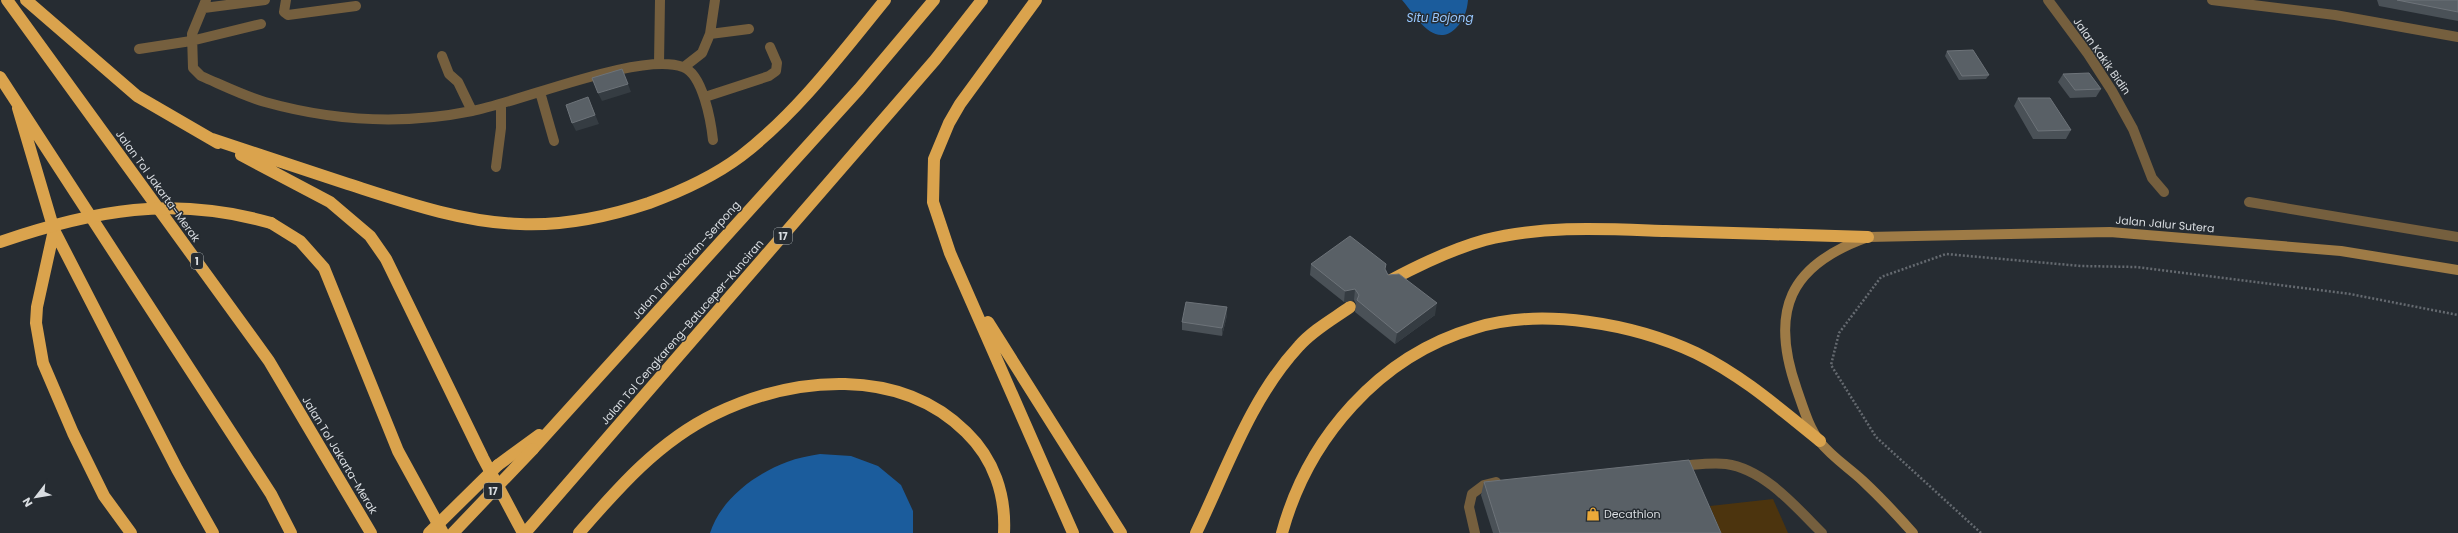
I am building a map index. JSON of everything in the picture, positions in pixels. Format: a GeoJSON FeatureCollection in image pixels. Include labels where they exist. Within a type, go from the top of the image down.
{"type":"FeatureCollection","features":[{"type":"Feature","properties":{"kind":"highway","name":"Jalan Tol Jakarta–Merak"},"geometry":{"type":"LineString","coordinates":[[7,0],[269,360],[371,533]]}},
{"type":"Feature","properties":{"kind":"highway"},"geometry":{"type":"LineString","coordinates":[[26,0],[114,78],[137,96],[165,114],[330,202],[370,236],[386,259],[483,458],[524,533]]}},
{"type":"Feature","properties":{"kind":"highway"},"geometry":{"type":"LineString","coordinates":[[212,139],[409,204],[467,218],[502,223],[534,224],[564,223],[599,217],[652,202],[701,181],[752,147],[810,92],[885,0]]}},
{"type":"Feature","properties":{"kind":"highway","name":"Jalan Tol Kunciran–Serpong"},"geometry":{"type":"LineString","coordinates":[[453,533],[562,418],[859,89],[934,0]]}},
{"type":"Feature","properties":{"kind":"highway","name":"Jalan Tol Cengkareng–Batuceper–Kunciran"},"geometry":{"type":"LineString","coordinates":[[524,533],[581,470],[930,66],[982,0]]}},
{"type":"Feature","properties":{"kind":"highway"},"geometry":{"type":"LineString","coordinates":[[1036,0],[960,104],[941,139],[934,159],[933,202],[948,247],[1073,533]]}},
{"type":"Feature","properties":{"kind":"highway"},"geometry":{"type":"LineString","coordinates":[[0,77],[13,94],[271,494],[292,533]]}},
{"type":"Feature","properties":{"kind":"highway"},"geometry":{"type":"LineString","coordinates":[[13,94],[54,230],[177,470],[213,533]]}},
{"type":"Feature","properties":{"kind":"highway"},"geometry":{"type":"LineString","coordinates":[[0,242],[75,220],[160,208],[196,208],[251,216],[271,223],[300,241],[324,268],[340,304],[398,451],[443,533]]}},
{"type":"Feature","properties":{"kind":"highway"},"geometry":{"type":"LineString","coordinates":[[1391,280],[1420,264],[1454,249],[1499,236],[1543,230],[1589,229],[1868,237]]}},
{"type":"Feature","properties":{"kind":"highway"},"geometry":{"type":"LineString","coordinates":[[54,230],[37,307],[36,323],[43,363],[73,433],[104,496],[131,533]]}},
{"type":"Feature","properties":{"kind":"highway"},"geometry":{"type":"LineString","coordinates":[[967,289],[1121,533]]}},
{"type":"Feature","properties":{"kind":"highway"},"geometry":{"type":"LineString","coordinates":[[1196,533],[1256,409],[1278,371],[1300,345],[1350,307]]}},
{"type":"Feature","properties":{"kind":"highway"},"geometry":{"type":"LineString","coordinates":[[1282,533],[1292,496],[1302,475],[1313,454],[1338,419],[1374,385],[1423,350],[1443,338],[1484,325],[1532,320],[1574,322],[1622,328],[1666,341],[1705,358],[1745,381],[1820,441]]}},
{"type":"Feature","properties":{"kind":"highway"},"geometry":{"type":"LineString","coordinates":[[579,533],[658,452],[687,430],[714,415],[760,395],[781,390],[802,386],[850,383],[879,386],[914,397],[950,416],[969,433],[984,451],[1000,487],[1003,507],[1004,533]]}},
{"type":"Feature","properties":{"kind":"highway"},"geometry":{"type":"LineString","coordinates":[[429,533],[498,465],[562,418]]}},
{"type":"Feature","properties":{"kind":"main road","name":"Jalan Jalur Sutera"},"geometry":{"type":"LineString","coordinates":[[1868,237],[2110,232],[2341,251],[2458,270]]}},
{"type":"Feature","properties":{"kind":"main road"},"geometry":{"type":"LineString","coordinates":[[1868,237],[1827,255],[1808,271],[1794,290],[1784,320],[1783,343],[1788,368],[1820,441],[1864,482],[1913,533]]}},
{"type":"Feature","properties":{"kind":"street"},"geometry":{"type":"LineString","coordinates":[[265,0],[205,4],[191,42],[193,68],[201,76],[265,102],[347,118],[371,120],[408,119],[472,111],[612,72],[659,64],[684,67],[692,75],[705,97],[711,118],[713,140]]}},
{"type":"Feature","properties":{"kind":"street"},"geometry":{"type":"LineString","coordinates":[[286,0],[284,12],[288,14],[356,6]]}},
{"type":"Feature","properties":{"kind":"street"},"geometry":{"type":"LineString","coordinates":[[659,64],[660,0]]}},
{"type":"Feature","properties":{"kind":"street"},"geometry":{"type":"LineString","coordinates":[[684,67],[702,53],[710,34],[715,0]]}},
{"type":"Feature","properties":{"kind":"street","name":"Jalan Kakik Bidin"},"geometry":{"type":"LineString","coordinates":[[2048,0],[2117,97],[2143,152],[2154,184],[2164,192]]}},
{"type":"Feature","properties":{"kind":"street"},"geometry":{"type":"LineString","coordinates":[[2212,0],[2317,13],[2410,27],[2458,37]]}},
{"type":"Feature","properties":{"kind":"street"},"geometry":{"type":"LineString","coordinates":[[140,48],[191,42],[261,24]]}},
{"type":"Feature","properties":{"kind":"street"},"geometry":{"type":"LineString","coordinates":[[710,34],[749,29]]}},
{"type":"Feature","properties":{"kind":"street"},"geometry":{"type":"LineString","coordinates":[[705,97],[769,76],[776,71],[777,63],[770,47]]}},
{"type":"Feature","properties":{"kind":"street"},"geometry":{"type":"LineString","coordinates":[[442,56],[449,74],[458,82],[472,111]]}},
{"type":"Feature","properties":{"kind":"street"},"geometry":{"type":"LineString","coordinates":[[540,92],[554,141]]}},
{"type":"Feature","properties":{"kind":"street"},"geometry":{"type":"LineString","coordinates":[[496,167],[501,128],[501,104]]}},
{"type":"Feature","properties":{"kind":"street"},"geometry":{"type":"LineString","coordinates":[[2248,202],[2458,237]]}},
{"type":"Feature","properties":{"kind":"street"},"geometry":{"type":"LineString","coordinates":[[1668,468],[1727,464],[1744,471],[1788,500],[1822,533]]}},
{"type":"Feature","properties":{"kind":"street"},"geometry":{"type":"LineString","coordinates":[[1475,533],[1467,505],[1472,492],[1482,485],[1511,481]]}},
{"type":"Feature","properties":{"kind":"path"},"geometry":{"type":"LineString","coordinates":[[1981,533],[1876,437],[1831,365],[1839,333],[1881,278],[1946,254],[2081,266],[2137,267],[2350,294],[2458,316]]}},
{"type":"Feature","properties":{"kind":"shaded area"},"geometry":{"type":"Polygon","coordinates":[[[1773,499],[1788,533],[1721,533],[1710,506],[1773,499]]]}},
{"type":"Feature","properties":{"kind":"water","name":"Situ Bojong"},"geometry":{"type":"Polygon","coordinates":[[[1402,0],[1468,0],[1465,15],[1459,25],[1448,34],[1440,35],[1433,33],[1426,28],[1402,0]]]}},
{"type":"Feature","properties":{"kind":"water"},"geometry":{"type":"Polygon","coordinates":[[[820,454],[851,456],[878,466],[901,485],[913,511],[913,533],[710,533],[722,509],[751,481],[763,473],[787,462],[820,454]]]}},
{"type":"Feature","properties":{"kind":"building"},"geometry":{"type":"Polygon","coordinates":[[[2397,0],[2458,0],[2458,12],[2397,0]]]}},
{"type":"Feature","properties":{"kind":"building"},"geometry":{"type":"Polygon","coordinates":[[[1973,50],[1989,75],[1962,76],[1947,51],[1973,50]]]}},
{"type":"Feature","properties":{"kind":"building"},"geometry":{"type":"Polygon","coordinates":[[[622,69],[628,84],[598,93],[592,78],[622,69]]]}},
{"type":"Feature","properties":{"kind":"building"},"geometry":{"type":"Polygon","coordinates":[[[2089,73],[2101,89],[2075,90],[2063,74],[2089,73]]]}},
{"type":"Feature","properties":{"kind":"building"},"geometry":{"type":"Polygon","coordinates":[[[588,97],[595,115],[572,123],[566,105],[588,97]]]}},
{"type":"Feature","properties":{"kind":"building"},"geometry":{"type":"Polygon","coordinates":[[[2018,98],[2050,98],[2071,130],[2038,131],[2018,98]]]}},
{"type":"Feature","properties":{"kind":"building"},"geometry":{"type":"Polygon","coordinates":[[[1350,236],[1386,264],[1385,269],[1388,275],[1399,274],[1437,303],[1397,333],[1357,300],[1359,295],[1355,289],[1345,291],[1311,264],[1350,236]]]}},
{"type":"Feature","properties":{"kind":"building"},"geometry":{"type":"Polygon","coordinates":[[[1186,302],[1227,307],[1222,328],[1182,322],[1186,302]]]}},
{"type":"Feature","properties":{"kind":"building","name":"Decathlon"},"geometry":{"type":"Polygon","coordinates":[[[1689,460],[1721,533],[1500,533],[1484,482],[1689,460]]]}},
{"type":"Feature","properties":{"kind":"place","name":"Decathlon"},"geometry":{"type":"Point","coordinates":[1593,514]}}]}
